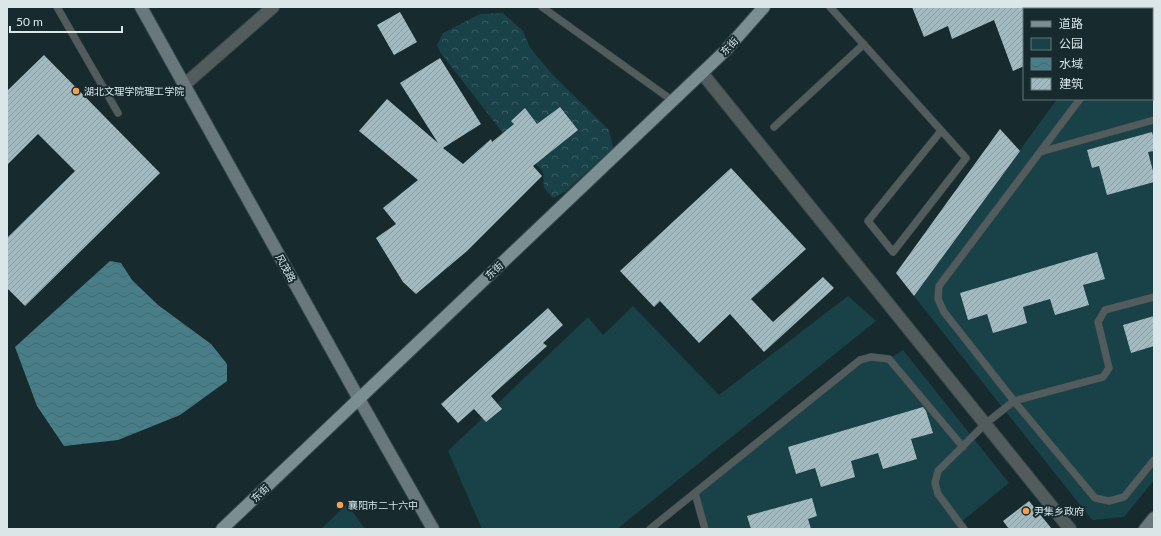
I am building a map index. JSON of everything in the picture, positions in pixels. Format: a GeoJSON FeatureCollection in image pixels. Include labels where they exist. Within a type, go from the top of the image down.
{"type":"FeatureCollection","features":[{"type":"Feature","properties":{"kind":"main road","name":"东街"},"geometry":{"type":"LineString","coordinates":[[222,529],[725,51],[764,7]]}},
{"type":"Feature","properties":{"kind":"street","name":"风茂路"},"geometry":{"type":"LineString","coordinates":[[141,7],[358,399],[433,529]]}},
{"type":"Feature","properties":{"kind":"street"},"geometry":{"type":"LineString","coordinates":[[184,85],[273,7]]}},
{"type":"Feature","properties":{"kind":"street"},"geometry":{"type":"LineString","coordinates":[[702,73],[1070,529]]}},
{"type":"Feature","properties":{"kind":"street"},"geometry":{"type":"LineString","coordinates":[[1145,529],[1154,518]]}},
{"type":"Feature","properties":{"kind":"lane"},"geometry":{"type":"LineString","coordinates":[[57,7],[118,113]]}},
{"type":"Feature","properties":{"kind":"lane"},"geometry":{"type":"LineString","coordinates":[[542,7],[672,101]]}},
{"type":"Feature","properties":{"kind":"lane"},"geometry":{"type":"LineString","coordinates":[[830,7],[966,158],[892,252],[868,221],[941,131]]}},
{"type":"Feature","properties":{"kind":"lane"},"geometry":{"type":"LineString","coordinates":[[774,127],[864,44]]}},
{"type":"Feature","properties":{"kind":"lane"},"geometry":{"type":"LineString","coordinates":[[1079,100],[939,286],[938,299],[944,312],[1014,401],[1095,498],[1109,501],[1124,497],[1154,460]]}},
{"type":"Feature","properties":{"kind":"lane"},"geometry":{"type":"LineString","coordinates":[[1040,152],[1154,120]]}},
{"type":"Feature","properties":{"kind":"lane"},"geometry":{"type":"LineString","coordinates":[[964,529],[938,494],[935,484],[938,471],[985,424],[1014,401],[1103,377],[1109,368],[1098,322],[1105,310],[1154,297]]}},
{"type":"Feature","properties":{"kind":"lane"},"geometry":{"type":"LineString","coordinates":[[650,529],[860,360],[871,357],[889,359],[963,447]]}},
{"type":"Feature","properties":{"kind":"lane"},"geometry":{"type":"LineString","coordinates":[[695,493],[706,529]]}},
{"type":"Feature","properties":{"kind":"green space"},"geometry":{"type":"Polygon","coordinates":[[[1154,7],[1154,480],[1124,517],[1092,520],[914,296],[1056,100],[1153,100],[1153,8],[1144,8],[1154,7]]]}},
{"type":"Feature","properties":{"kind":"green space"},"geometry":{"type":"Polygon","coordinates":[[[503,13],[523,31],[530,48],[552,74],[609,130],[613,148],[565,192],[553,198],[544,188],[543,171],[503,133],[440,52],[437,45],[443,33],[480,14],[503,13]]]}},
{"type":"Feature","properties":{"kind":"green space"},"geometry":{"type":"Polygon","coordinates":[[[848,296],[876,321],[617,529],[482,529],[448,451],[588,317],[603,335],[633,306],[719,395],[848,296]]]}},
{"type":"Feature","properties":{"kind":"green space"},"geometry":{"type":"Polygon","coordinates":[[[903,350],[1009,483],[960,523],[964,529],[705,529],[695,493],[860,360],[889,359],[903,350]]]}},
{"type":"Feature","properties":{"kind":"green space"},"geometry":{"type":"Polygon","coordinates":[[[347,504],[365,529],[321,529],[347,504]]]}},
{"type":"Feature","properties":{"kind":"water"},"geometry":{"type":"Polygon","coordinates":[[[110,261],[121,263],[132,280],[158,305],[211,344],[227,364],[227,381],[180,415],[118,440],[64,446],[37,406],[15,347],[110,261]]]}},
{"type":"Feature","properties":{"kind":"building"},"geometry":{"type":"Polygon","coordinates":[[[912,7],[1024,7],[1023,66],[1013,71],[994,20],[952,39],[948,26],[924,37],[912,7]]]}},
{"type":"Feature","properties":{"kind":"building"},"geometry":{"type":"Polygon","coordinates":[[[400,12],[417,42],[394,55],[377,25],[400,12]]]}},
{"type":"Feature","properties":{"kind":"building"},"geometry":{"type":"Polygon","coordinates":[[[44,55],[160,173],[25,306],[7,288],[7,238],[75,171],[38,134],[7,165],[7,91],[44,55]]]}},
{"type":"Feature","properties":{"kind":"building"},"geometry":{"type":"Polygon","coordinates":[[[440,58],[481,124],[443,148],[463,164],[491,139],[492,142],[514,124],[511,121],[525,108],[537,124],[560,107],[578,130],[533,166],[542,176],[467,251],[416,294],[403,282],[376,238],[396,224],[383,208],[418,180],[359,131],[387,99],[438,143],[400,83],[440,58]]]}},
{"type":"Feature","properties":{"kind":"building"},"geometry":{"type":"Polygon","coordinates":[[[1000,129],[1020,151],[914,296],[896,273],[1000,129]]]}},
{"type":"Feature","properties":{"kind":"building"},"geometry":{"type":"Polygon","coordinates":[[[1152,132],[1154,151],[1148,152],[1154,175],[1154,182],[1107,195],[1099,166],[1092,168],[1087,150],[1152,132]]]}},
{"type":"Feature","properties":{"kind":"building"},"geometry":{"type":"Polygon","coordinates":[[[731,168],[806,249],[751,299],[773,322],[823,277],[834,288],[764,352],[730,314],[699,343],[660,301],[654,307],[620,271],[731,168]]]}},
{"type":"Feature","properties":{"kind":"building"},"geometry":{"type":"Polygon","coordinates":[[[1097,252],[1105,279],[1083,285],[1089,305],[1055,315],[1050,299],[1023,307],[1027,323],[993,333],[987,314],[968,320],[960,293],[1097,252]]]}},
{"type":"Feature","properties":{"kind":"building"},"geometry":{"type":"Polygon","coordinates":[[[548,308],[563,325],[543,343],[547,346],[491,396],[502,409],[486,422],[474,409],[458,423],[441,404],[548,308]]]}},
{"type":"Feature","properties":{"kind":"building"},"geometry":{"type":"Polygon","coordinates":[[[1154,316],[1154,346],[1131,353],[1123,325],[1154,316]]]}},
{"type":"Feature","properties":{"kind":"building"},"geometry":{"type":"Polygon","coordinates":[[[923,407],[926,411],[933,433],[911,439],[917,459],[883,469],[878,453],[851,461],[855,477],[821,487],[815,468],[796,474],[788,447],[923,407]]]}},
{"type":"Feature","properties":{"kind":"building"},"geometry":{"type":"Polygon","coordinates":[[[812,498],[817,516],[808,519],[811,529],[751,529],[747,516],[812,498]]]}},
{"type":"Feature","properties":{"kind":"building","name":"尹集乡政府"},"geometry":{"type":"Polygon","coordinates":[[[1029,501],[1052,529],[1009,529],[1003,521],[1029,501]]]}},
{"type":"Feature","properties":{"kind":"place","name":"湖北文理学院理工学院"},"geometry":{"type":"Point","coordinates":[76,91]}},
{"type":"Feature","properties":{"kind":"place","name":"襄阳市二十六中"},"geometry":{"type":"Point","coordinates":[340,505]}},
{"type":"Feature","properties":{"kind":"place","name":"尹集乡政府"},"geometry":{"type":"Point","coordinates":[1026,511]}}]}
